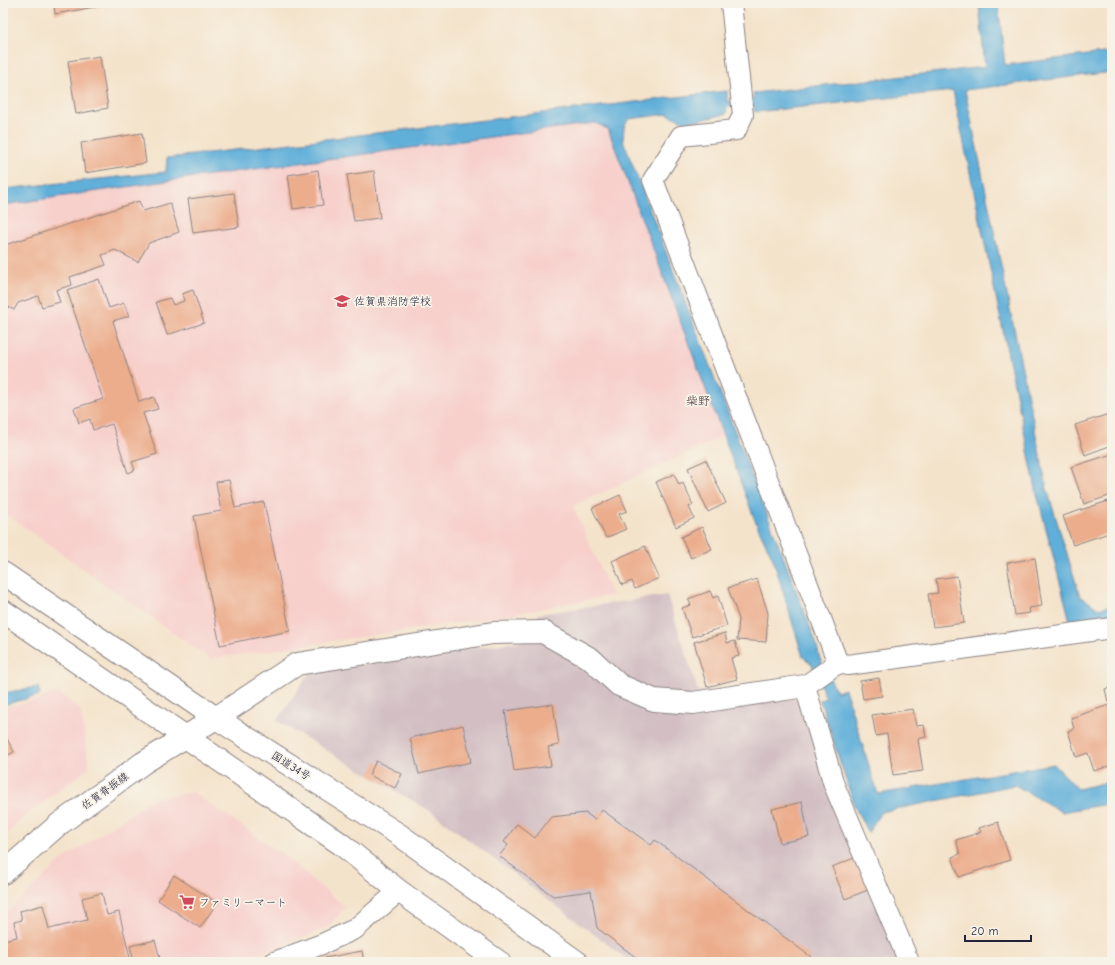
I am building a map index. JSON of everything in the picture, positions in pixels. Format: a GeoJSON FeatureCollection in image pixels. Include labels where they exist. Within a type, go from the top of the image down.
{"type":"FeatureCollection","features":[{"type":"Feature","properties":{"kind":"main road","name":"国道34号"},"geometry":{"type":"LineString","coordinates":[[3,573],[216,718],[398,834],[576,962]]}},
{"type":"Feature","properties":{"kind":"main road"},"geometry":{"type":"LineString","coordinates":[[3,611],[341,844],[399,891],[499,962]]}},
{"type":"Feature","properties":{"kind":"main road","name":"佐賀脊振線"},"geometry":{"type":"LineString","coordinates":[[3,873],[58,825],[143,763],[216,718],[297,664],[493,633],[543,632],[591,659],[619,685],[654,700],[693,703],[821,675]]}},
{"type":"Feature","properties":{"kind":"street"},"geometry":{"type":"LineString","coordinates":[[731,3],[742,115],[736,130],[681,136],[653,180],[821,675],[834,784],[909,962]]}},
{"type":"Feature","properties":{"kind":"street"},"geometry":{"type":"LineString","coordinates":[[821,675],[848,665],[1112,628]]}},
{"type":"Feature","properties":{"kind":"street"},"geometry":{"type":"LineString","coordinates":[[274,962],[322,944],[356,929],[399,891]]}},
{"type":"Feature","properties":{"kind":"shaded area","name":"佐賀県消防学校"},"geometry":{"type":"Polygon","coordinates":[[[610,114],[730,433],[573,506],[612,595],[509,615],[210,659],[3,512],[3,199],[610,114]]]}},
{"type":"Feature","properties":{"kind":"shaded area"},"geometry":{"type":"Polygon","coordinates":[[[667,595],[698,691],[803,700],[903,962],[631,962],[430,811],[277,721],[310,672],[521,641],[539,614],[667,595]]]}},
{"type":"Feature","properties":{"kind":"shaded area"},"geometry":{"type":"Polygon","coordinates":[[[59,693],[81,711],[89,768],[21,819],[3,840],[3,708],[59,693]]]}},
{"type":"Feature","properties":{"kind":"shaded area"},"geometry":{"type":"Polygon","coordinates":[[[193,792],[282,854],[345,907],[328,928],[239,962],[3,962],[3,916],[62,860],[154,798],[193,792]]]}},
{"type":"Feature","properties":{"kind":"water"},"geometry":{"type":"Polygon","coordinates":[[[979,3],[998,3],[1005,65],[1112,52],[1112,72],[965,90],[1047,489],[1080,596],[1099,609],[1112,605],[1112,616],[1101,619],[1070,621],[1037,494],[953,91],[755,112],[753,104],[727,107],[726,114],[687,123],[668,114],[629,119],[624,127],[623,140],[816,642],[820,659],[837,692],[845,689],[878,794],[1054,764],[1078,789],[1112,781],[1112,803],[1062,812],[1015,785],[881,812],[868,833],[854,805],[820,700],[826,698],[811,663],[803,657],[773,559],[756,523],[608,129],[595,123],[181,179],[3,205],[3,189],[166,172],[167,158],[727,91],[727,102],[753,99],[754,93],[985,67],[979,3]]]}},
{"type":"Feature","properties":{"kind":"water"},"geometry":{"type":"Polygon","coordinates":[[[38,687],[40,695],[3,705],[3,693],[38,687]]]}},
{"type":"Feature","properties":{"kind":"building"},"geometry":{"type":"Polygon","coordinates":[[[54,3],[112,3],[112,4],[55,14],[54,3]]]}},
{"type":"Feature","properties":{"kind":"building"},"geometry":{"type":"Polygon","coordinates":[[[100,56],[108,108],[76,114],[68,61],[100,56]]]}},
{"type":"Feature","properties":{"kind":"building"},"geometry":{"type":"Polygon","coordinates":[[[142,133],[146,163],[85,173],[81,143],[142,133]]]}},
{"type":"Feature","properties":{"kind":"building"},"geometry":{"type":"Polygon","coordinates":[[[318,170],[323,205],[293,209],[288,175],[318,170]]]}},
{"type":"Feature","properties":{"kind":"building"},"geometry":{"type":"Polygon","coordinates":[[[374,171],[380,218],[354,221],[347,175],[374,171]]]}},
{"type":"Feature","properties":{"kind":"building"},"geometry":{"type":"Polygon","coordinates":[[[234,193],[239,227],[193,233],[188,199],[234,193]]]}},
{"type":"Feature","properties":{"kind":"building"},"geometry":{"type":"Polygon","coordinates":[[[139,201],[143,211],[170,203],[179,232],[149,243],[138,262],[115,250],[102,255],[106,265],[70,277],[72,285],[56,290],[60,302],[42,307],[38,296],[18,303],[14,310],[3,304],[3,242],[8,244],[139,201]]]}},
{"type":"Feature","properties":{"kind":"building"},"geometry":{"type":"Polygon","coordinates":[[[99,279],[109,308],[124,303],[129,316],[113,321],[139,402],[154,397],[158,409],[143,413],[157,454],[132,462],[135,470],[128,473],[112,424],[93,430],[90,419],[79,423],[74,408],[103,399],[67,290],[99,279]]]}},
{"type":"Feature","properties":{"kind":"building"},"geometry":{"type":"Polygon","coordinates":[[[193,290],[204,323],[167,335],[156,302],[170,298],[173,305],[184,301],[182,294],[193,290]]]}},
{"type":"Feature","properties":{"kind":"building"},"geometry":{"type":"Polygon","coordinates":[[[1112,413],[1112,445],[1085,455],[1075,425],[1112,413]]]}},
{"type":"Feature","properties":{"kind":"building"},"geometry":{"type":"Polygon","coordinates":[[[1112,454],[1112,495],[1084,504],[1071,467],[1112,454]]]}},
{"type":"Feature","properties":{"kind":"building"},"geometry":{"type":"Polygon","coordinates":[[[706,460],[726,503],[708,512],[688,468],[706,460]]]}},
{"type":"Feature","properties":{"kind":"building"},"geometry":{"type":"Polygon","coordinates":[[[674,474],[679,485],[683,483],[693,505],[689,507],[694,518],[676,527],[656,482],[674,474]]]}},
{"type":"Feature","properties":{"kind":"building"},"geometry":{"type":"Polygon","coordinates":[[[229,480],[235,508],[264,502],[290,631],[220,645],[194,516],[221,511],[216,482],[229,480]]]}},
{"type":"Feature","properties":{"kind":"building"},"geometry":{"type":"Polygon","coordinates":[[[620,495],[627,511],[619,514],[626,529],[606,538],[592,508],[620,495]]]}},
{"type":"Feature","properties":{"kind":"building"},"geometry":{"type":"Polygon","coordinates":[[[1108,501],[1112,513],[1112,532],[1073,545],[1063,516],[1108,501]]]}},
{"type":"Feature","properties":{"kind":"building"},"geometry":{"type":"Polygon","coordinates":[[[702,527],[712,549],[691,558],[681,537],[702,527]]]}},
{"type":"Feature","properties":{"kind":"building"},"geometry":{"type":"Polygon","coordinates":[[[645,546],[659,578],[635,589],[632,581],[622,585],[612,561],[645,546]]]}},
{"type":"Feature","properties":{"kind":"building"},"geometry":{"type":"Polygon","coordinates":[[[1035,558],[1042,606],[1029,608],[1030,613],[1015,615],[1007,563],[1035,558]]]}},
{"type":"Feature","properties":{"kind":"building"},"geometry":{"type":"Polygon","coordinates":[[[957,576],[964,623],[933,627],[928,594],[938,593],[936,579],[957,576]]]}},
{"type":"Feature","properties":{"kind":"building"},"geometry":{"type":"Polygon","coordinates":[[[757,579],[768,613],[766,642],[737,640],[739,619],[728,588],[757,579]]]}},
{"type":"Feature","properties":{"kind":"building"},"geometry":{"type":"Polygon","coordinates":[[[710,591],[713,598],[718,596],[727,626],[692,637],[682,608],[691,605],[688,599],[710,591]]]}},
{"type":"Feature","properties":{"kind":"building"},"geometry":{"type":"Polygon","coordinates":[[[725,633],[727,643],[735,641],[739,656],[731,658],[737,679],[707,687],[694,642],[725,633]]]}},
{"type":"Feature","properties":{"kind":"building"},"geometry":{"type":"Polygon","coordinates":[[[879,678],[882,696],[863,699],[860,681],[879,678]]]}},
{"type":"Feature","properties":{"kind":"building"},"geometry":{"type":"Polygon","coordinates":[[[1112,687],[1112,701],[1108,702],[1105,689],[1112,687]]]}},
{"type":"Feature","properties":{"kind":"building"},"geometry":{"type":"Polygon","coordinates":[[[553,704],[559,745],[548,747],[551,766],[514,771],[505,711],[553,704]]]}},
{"type":"Feature","properties":{"kind":"building"},"geometry":{"type":"Polygon","coordinates":[[[1109,705],[1112,713],[1112,733],[1109,734],[1112,742],[1112,765],[1094,771],[1088,753],[1076,757],[1068,731],[1074,729],[1071,718],[1109,705]]]}},
{"type":"Feature","properties":{"kind":"building"},"geometry":{"type":"Polygon","coordinates":[[[913,709],[916,726],[924,725],[926,737],[918,739],[923,771],[893,775],[887,734],[876,736],[872,715],[913,709]]]}},
{"type":"Feature","properties":{"kind":"building"},"geometry":{"type":"Polygon","coordinates":[[[463,725],[471,762],[419,774],[410,738],[463,725]]]}},
{"type":"Feature","properties":{"kind":"building"},"geometry":{"type":"Polygon","coordinates":[[[3,731],[14,752],[3,758],[3,731]]]}},
{"type":"Feature","properties":{"kind":"building"},"geometry":{"type":"Polygon","coordinates":[[[376,761],[402,774],[395,788],[369,775],[376,761]]]}},
{"type":"Feature","properties":{"kind":"building"},"geometry":{"type":"Polygon","coordinates":[[[802,802],[809,837],[780,843],[772,809],[802,802]]]}},
{"type":"Feature","properties":{"kind":"building"},"geometry":{"type":"Polygon","coordinates":[[[602,810],[651,845],[655,840],[811,957],[807,962],[642,962],[597,928],[591,891],[553,896],[499,856],[508,845],[504,842],[517,824],[535,838],[551,817],[586,813],[595,820],[602,810]]]}},
{"type":"Feature","properties":{"kind":"building"},"geometry":{"type":"Polygon","coordinates":[[[998,822],[1010,860],[959,877],[952,857],[960,854],[956,840],[981,832],[979,828],[998,822]]]}},
{"type":"Feature","properties":{"kind":"building"},"geometry":{"type":"Polygon","coordinates":[[[859,856],[873,888],[845,899],[832,867],[859,856]]]}},
{"type":"Feature","properties":{"kind":"building","name":"ファミリーマート"},"geometry":{"type":"Polygon","coordinates":[[[174,875],[217,903],[200,928],[158,900],[174,875]]]}},
{"type":"Feature","properties":{"kind":"building"},"geometry":{"type":"Polygon","coordinates":[[[102,893],[107,915],[119,912],[131,962],[3,962],[3,940],[17,937],[14,922],[22,920],[20,911],[43,905],[49,929],[87,920],[82,898],[102,893]]]}},
{"type":"Feature","properties":{"kind":"building"},"geometry":{"type":"Polygon","coordinates":[[[155,940],[161,962],[134,962],[130,946],[155,940]]]}},
{"type":"Feature","properties":{"kind":"building"},"geometry":{"type":"Polygon","coordinates":[[[362,951],[364,962],[320,962],[319,959],[362,951]]]}},
{"type":"Feature","properties":{"kind":"place","name":"佐賀県消防学校"},"geometry":{"type":"Point","coordinates":[342,301]}},
{"type":"Feature","properties":{"kind":"place","name":"ファミリーマート"},"geometry":{"type":"Point","coordinates":[187,902]}},
{"type":"Feature","properties":{"kind":"district","name":"柴野"},"geometry":{"type":"Point","coordinates":[698,401]}}]}
